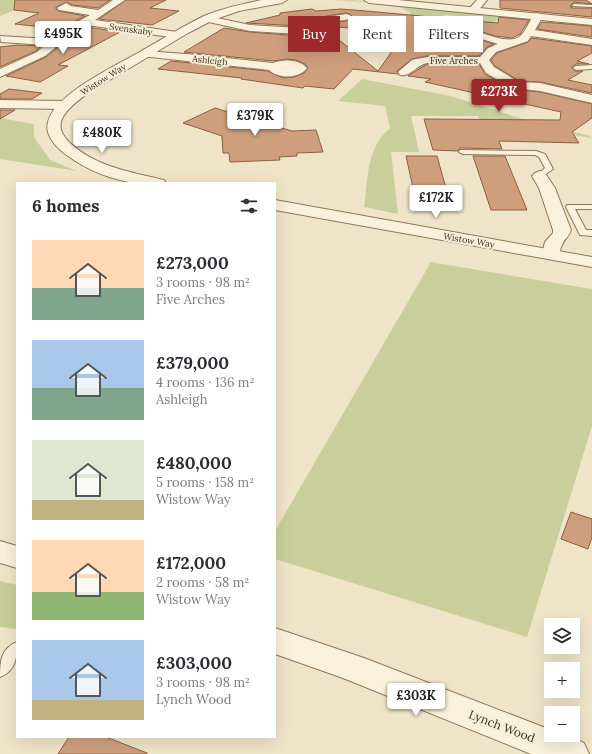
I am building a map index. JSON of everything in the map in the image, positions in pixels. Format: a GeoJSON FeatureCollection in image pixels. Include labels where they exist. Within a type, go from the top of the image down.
{"type":"FeatureCollection","features":[{"type":"Feature","properties":{"kind":"street","name":"Svenskaby"},"geometry":{"type":"LineString","coordinates":[[0,73],[41,54],[51,46],[56,37],[85,22],[120,0]]}},
{"type":"Feature","properties":{"kind":"street","name":"Wistow Way"},"geometry":{"type":"LineString","coordinates":[[153,182],[131,178],[100,168],[78,157],[64,146],[55,136],[54,125],[57,115],[65,105],[77,95],[97,82],[177,35],[208,19],[248,5],[282,0]]}},
{"type":"Feature","properties":{"kind":"street"},"geometry":{"type":"LineString","coordinates":[[370,0],[592,22]]}},
{"type":"Feature","properties":{"kind":"street"},"geometry":{"type":"LineString","coordinates":[[474,10],[482,0]]}},
{"type":"Feature","properties":{"kind":"street","name":"Svenskaby"},"geometry":{"type":"LineString","coordinates":[[63,8],[99,13]]}},
{"type":"Feature","properties":{"kind":"street","name":"Five Arches"},"geometry":{"type":"LineString","coordinates":[[404,72],[416,62],[427,60],[483,60],[492,50],[524,39],[538,16]]}},
{"type":"Feature","properties":{"kind":"street"},"geometry":{"type":"LineString","coordinates":[[208,19],[250,28],[300,31],[307,30],[326,18],[346,17]]}},
{"type":"Feature","properties":{"kind":"street","name":"Svenskaby"},"geometry":{"type":"LineString","coordinates":[[85,22],[177,35]]}},
{"type":"Feature","properties":{"kind":"street"},"geometry":{"type":"LineString","coordinates":[[529,32],[592,42]]}},
{"type":"Feature","properties":{"kind":"street"},"geometry":{"type":"LineString","coordinates":[[483,36],[509,44]]}},
{"type":"Feature","properties":{"kind":"street"},"geometry":{"type":"LineString","coordinates":[[1,39],[53,42]]}},
{"type":"Feature","properties":{"kind":"street","name":"Ashleigh"},"geometry":{"type":"LineString","coordinates":[[145,54],[199,58],[275,67]]}},
{"type":"Feature","properties":{"kind":"street","name":"Five Arches"},"geometry":{"type":"LineString","coordinates":[[483,60],[490,70],[511,88],[540,87],[592,98]]}},
{"type":"Feature","properties":{"kind":"street"},"geometry":{"type":"LineString","coordinates":[[0,104],[65,105]]}},
{"type":"Feature","properties":{"kind":"street"},"geometry":{"type":"LineString","coordinates":[[540,176],[562,230],[561,235],[554,242],[551,254]]}},
{"type":"Feature","properties":{"kind":"street","name":"Wistow Way"},"geometry":{"type":"LineString","coordinates":[[276,205],[592,262]]}},
{"type":"Feature","properties":{"kind":"street"},"geometry":{"type":"LineString","coordinates":[[0,552],[16,557]]}},
{"type":"Feature","properties":{"kind":"street","name":"Lynch Wood"},"geometry":{"type":"LineString","coordinates":[[277,647],[353,668],[572,754]]}},
{"type":"Feature","properties":{"kind":"lane"},"geometry":{"type":"LineString","coordinates":[[248,5],[258,0]]}},
{"type":"Feature","properties":{"kind":"lane"},"geometry":{"type":"LineString","coordinates":[[574,5],[592,6]]}},
{"type":"Feature","properties":{"kind":"lane"},"geometry":{"type":"LineString","coordinates":[[576,68],[592,67]]}},
{"type":"Feature","properties":{"kind":"lane"},"geometry":{"type":"LineString","coordinates":[[463,152],[536,153],[542,156],[549,169],[540,176]]}},
{"type":"Feature","properties":{"kind":"lane"},"geometry":{"type":"LineString","coordinates":[[592,207],[570,207],[584,233],[592,233]]}},
{"type":"Feature","properties":{"kind":"lane"},"geometry":{"type":"LineString","coordinates":[[562,230],[582,230]]}},
{"type":"Feature","properties":{"kind":"lane"},"geometry":{"type":"LineString","coordinates":[[0,670],[16,650]]}},
{"type":"Feature","properties":{"kind":"green space"},"geometry":{"type":"Polygon","coordinates":[[[0,0],[41,0],[0,16],[0,0]]]}},
{"type":"Feature","properties":{"kind":"green space"},"geometry":{"type":"Polygon","coordinates":[[[352,0],[372,2],[333,1],[352,0]]]}},
{"type":"Feature","properties":{"kind":"green space"},"geometry":{"type":"Polygon","coordinates":[[[374,2],[533,18],[530,24],[495,21],[492,24],[483,23],[483,16],[421,15],[414,16],[414,19],[410,12],[393,5],[374,2]]]}},
{"type":"Feature","properties":{"kind":"green space"},"geometry":{"type":"Polygon","coordinates":[[[362,79],[451,96],[519,118],[590,136],[592,138],[480,121],[478,116],[411,116],[419,152],[391,152],[398,214],[364,207],[372,154],[382,136],[390,128],[385,106],[338,101],[362,79]]]}},
{"type":"Feature","properties":{"kind":"green space"},"geometry":{"type":"Polygon","coordinates":[[[0,118],[34,124],[34,137],[50,160],[77,171],[0,159],[0,118]]]}},
{"type":"Feature","properties":{"kind":"green space"},"geometry":{"type":"Polygon","coordinates":[[[431,262],[592,289],[592,426],[527,637],[276,559],[276,529],[431,262]]]}},
{"type":"Feature","properties":{"kind":"green space"},"geometry":{"type":"Polygon","coordinates":[[[0,581],[16,585],[16,629],[0,627],[0,581]]]}},
{"type":"Feature","properties":{"kind":"building"},"geometry":{"type":"Polygon","coordinates":[[[15,0],[110,0],[98,8],[72,5],[67,2],[56,7],[59,11],[85,16],[60,29],[15,24],[39,13],[14,10],[15,0]]]}},
{"type":"Feature","properties":{"kind":"building"},"geometry":{"type":"Polygon","coordinates":[[[126,0],[166,0],[150,8],[179,11],[152,25],[99,19],[126,0]]]}},
{"type":"Feature","properties":{"kind":"building"},"geometry":{"type":"Polygon","coordinates":[[[500,0],[586,0],[592,4],[574,2],[570,6],[572,8],[592,8],[592,17],[500,8],[500,0]]]}},
{"type":"Feature","properties":{"kind":"building"},"geometry":{"type":"Polygon","coordinates":[[[312,9],[316,11],[341,9],[420,16],[414,16],[414,52],[483,52],[479,56],[427,56],[412,59],[397,71],[398,74],[353,69],[334,89],[305,86],[303,88],[241,79],[242,78],[158,69],[171,61],[268,71],[283,78],[294,77],[304,73],[308,68],[305,64],[296,60],[286,59],[273,61],[184,52],[224,28],[288,35],[288,52],[340,52],[340,41],[348,47],[348,52],[354,52],[378,71],[392,52],[406,52],[406,16],[352,16],[346,13],[326,16],[288,16],[288,25],[246,23],[280,15],[280,13],[312,9]]]}},
{"type":"Feature","properties":{"kind":"building"},"geometry":{"type":"Polygon","coordinates":[[[499,17],[529,20],[520,34],[512,38],[495,36],[483,32],[483,22],[498,23],[499,17]]]}},
{"type":"Feature","properties":{"kind":"building"},"geometry":{"type":"Polygon","coordinates":[[[348,20],[348,28],[340,27],[340,22],[348,20]]]}},
{"type":"Feature","properties":{"kind":"building"},"geometry":{"type":"Polygon","coordinates":[[[542,22],[592,26],[592,37],[537,29],[542,22]]]}},
{"type":"Feature","properties":{"kind":"building"},"geometry":{"type":"Polygon","coordinates":[[[87,27],[120,32],[58,65],[68,66],[40,82],[6,76],[46,57],[56,49],[61,40],[85,35],[85,32],[78,31],[87,27]]]}},
{"type":"Feature","properties":{"kind":"building"},"geometry":{"type":"Polygon","coordinates":[[[532,38],[592,46],[592,53],[577,61],[589,64],[576,64],[572,67],[575,71],[583,71],[568,80],[592,85],[592,93],[540,82],[519,81],[495,66],[491,60],[497,53],[528,42],[532,38]]]}},
{"type":"Feature","properties":{"kind":"building"},"geometry":{"type":"Polygon","coordinates":[[[483,40],[494,44],[487,47],[483,52],[483,40]]]}},
{"type":"Feature","properties":{"kind":"building"},"geometry":{"type":"Polygon","coordinates":[[[17,45],[41,46],[36,51],[0,67],[0,47],[17,45]]]}},
{"type":"Feature","properties":{"kind":"building"},"geometry":{"type":"Polygon","coordinates":[[[427,64],[479,64],[485,74],[511,89],[540,92],[592,104],[592,118],[572,132],[579,143],[499,141],[502,149],[460,148],[458,151],[433,150],[424,119],[560,120],[561,112],[425,82],[431,79],[408,76],[427,64]]]}},
{"type":"Feature","properties":{"kind":"building"},"geometry":{"type":"Polygon","coordinates":[[[9,89],[42,93],[32,99],[0,99],[0,94],[9,89]]]}},
{"type":"Feature","properties":{"kind":"building"},"geometry":{"type":"Polygon","coordinates":[[[215,108],[292,131],[316,130],[323,152],[297,153],[297,156],[279,157],[280,160],[230,162],[229,153],[223,153],[222,136],[183,123],[215,108]]]}},
{"type":"Feature","properties":{"kind":"building"},"geometry":{"type":"Polygon","coordinates":[[[0,110],[15,110],[0,119],[0,110]]]}},
{"type":"Feature","properties":{"kind":"building"},"geometry":{"type":"Polygon","coordinates":[[[406,156],[437,156],[451,206],[417,206],[406,156]]]}},
{"type":"Feature","properties":{"kind":"building"},"geometry":{"type":"Polygon","coordinates":[[[473,156],[505,156],[527,210],[491,210],[473,156]]]}},
{"type":"Feature","properties":{"kind":"building"},"geometry":{"type":"Polygon","coordinates":[[[571,512],[592,519],[592,537],[588,549],[561,539],[571,512]]]}},
{"type":"Feature","properties":{"kind":"building"},"geometry":{"type":"Polygon","coordinates":[[[68,738],[109,738],[147,753],[147,754],[58,754],[68,738]]]}}]}
